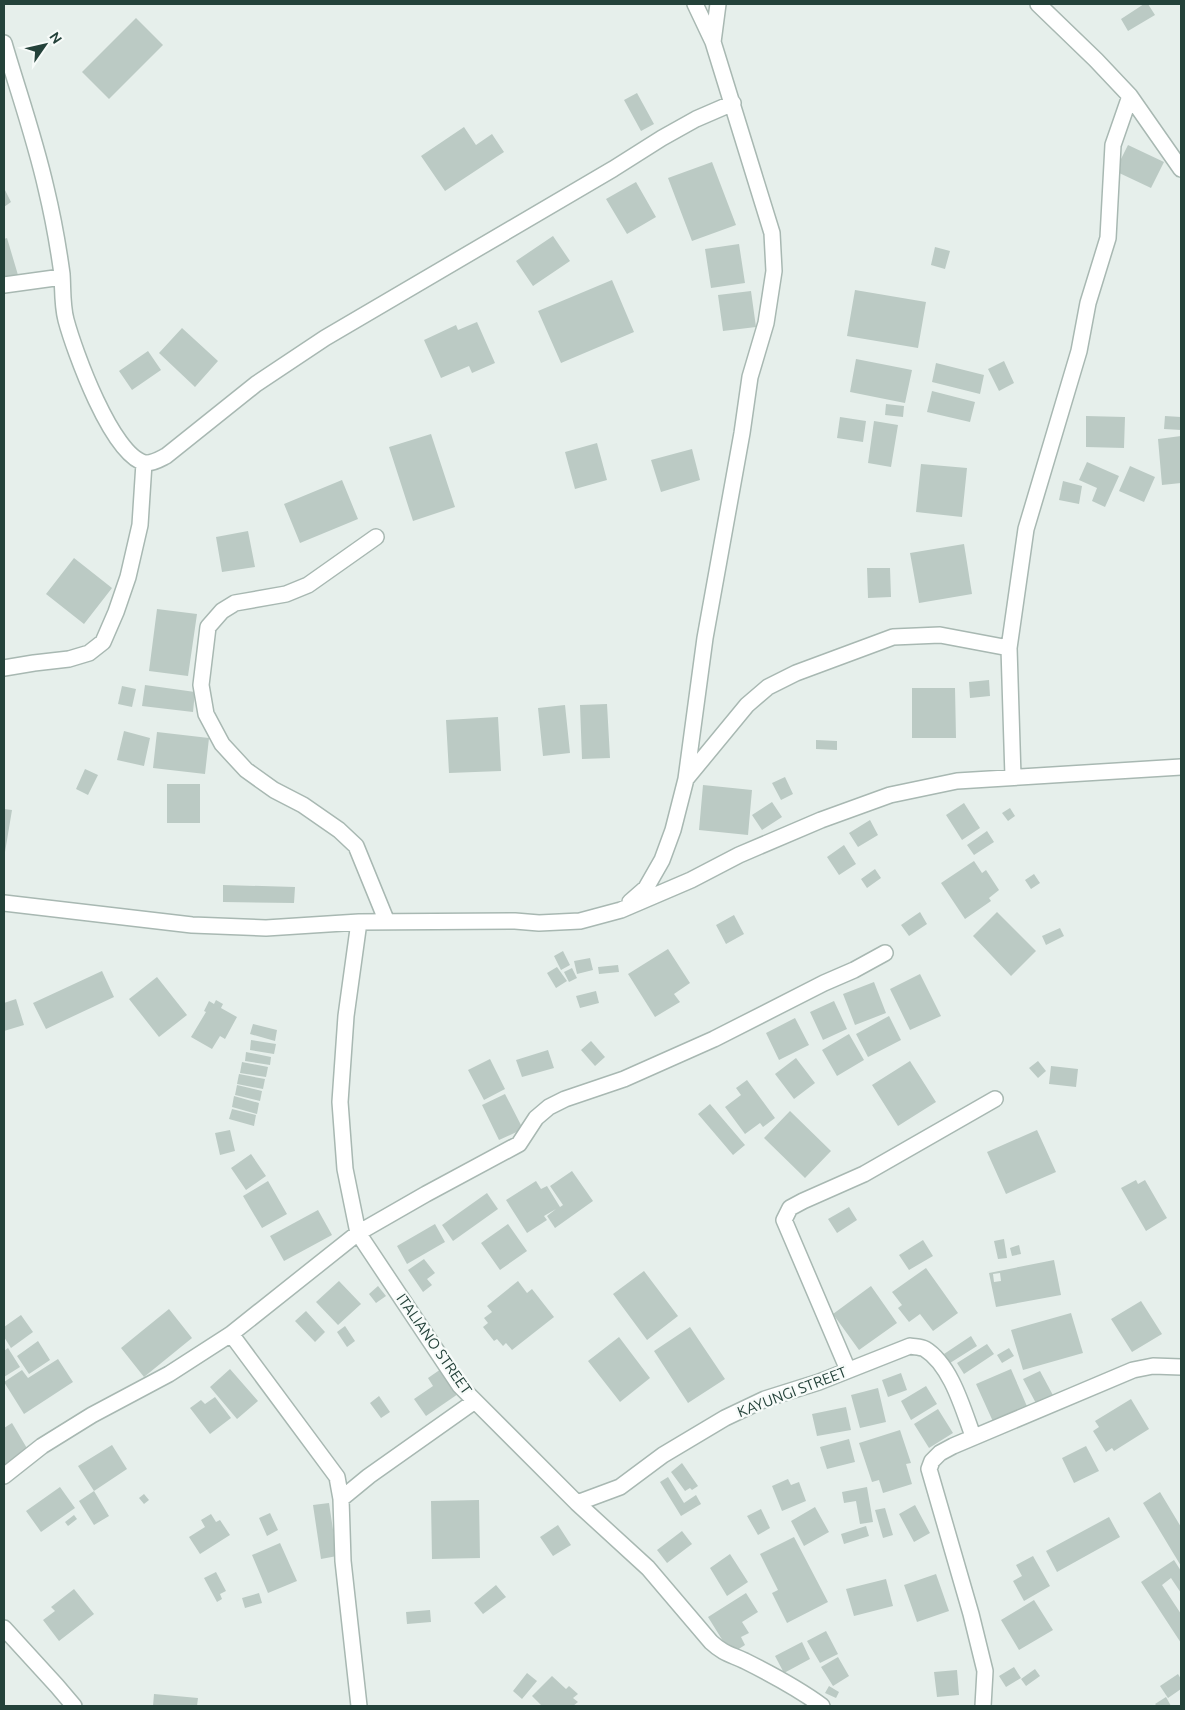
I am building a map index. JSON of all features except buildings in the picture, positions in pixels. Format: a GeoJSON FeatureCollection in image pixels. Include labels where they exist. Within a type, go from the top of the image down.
{"type":"FeatureCollection","features":[{"type":"Feature","properties":{"kind":"street"},"geometry":{"type":"LineString","coordinates":[[621,910],[646,888],[662,860],[673,830],[686,780],[705,638],[750,377],[766,323],[774,271],[772,234],[713,42],[695,4]]}},
{"type":"Feature","properties":{"kind":"street"},"geometry":{"type":"LineString","coordinates":[[713,42],[718,4]]}},
{"type":"Feature","properties":{"kind":"street"},"geometry":{"type":"LineString","coordinates":[[1038,4],[1130,96],[1181,169]]}},
{"type":"Feature","properties":{"kind":"street"},"geometry":{"type":"LineString","coordinates":[[4,42],[46,187],[58,246],[65,318],[83,372],[111,429],[134,457],[144,463],[154,462],[166,456],[256,384],[325,338],[613,169],[662,138],[732,103]]}},
{"type":"Feature","properties":{"kind":"street"},"geometry":{"type":"LineString","coordinates":[[1012,776],[1009,648],[1026,529],[1078,351],[1088,304],[1108,238],[1113,145],[1130,96]]}},
{"type":"Feature","properties":{"kind":"street"},"geometry":{"type":"LineString","coordinates":[[4,285],[62,277]]}},
{"type":"Feature","properties":{"kind":"street"},"geometry":{"type":"LineString","coordinates":[[4,668],[34,662],[69,659],[89,653],[104,642],[128,577],[140,525],[144,463]]}},
{"type":"Feature","properties":{"kind":"street"},"geometry":{"type":"LineString","coordinates":[[376,537],[308,584],[286,594],[235,602],[222,611],[208,627],[201,686],[206,714],[222,744],[246,770],[274,790],[303,806],[339,830],[356,846],[387,922]]}},
{"type":"Feature","properties":{"kind":"street"},"geometry":{"type":"LineString","coordinates":[[686,780],[747,705],[768,687],[796,673],[894,638],[940,635],[1009,648]]}},
{"type":"Feature","properties":{"kind":"street"},"geometry":{"type":"LineString","coordinates":[[4,903],[192,925],[266,928],[359,922],[515,921],[548,923],[580,921],[621,910],[812,824],[890,795],[958,781],[1012,776],[1181,767]]}},
{"type":"Feature","properties":{"kind":"street","name":"ITALIANO STREET"},"geometry":{"type":"LineString","coordinates":[[359,922],[346,1016],[340,1102],[345,1169],[358,1233],[460,1386],[577,1503],[648,1568],[711,1642],[722,1652],[744,1661],[822,1706]]}},
{"type":"Feature","properties":{"kind":"street"},"geometry":{"type":"LineString","coordinates":[[4,1476],[50,1441],[92,1415],[169,1374],[231,1334],[358,1233],[519,1144],[536,1118],[549,1107],[565,1099],[624,1079],[714,1039],[885,953]]}},
{"type":"Feature","properties":{"kind":"street"},"geometry":{"type":"LineString","coordinates":[[848,1370],[784,1220],[790,1208],[864,1174],[995,1099]]}},
{"type":"Feature","properties":{"kind":"street"},"geometry":{"type":"LineString","coordinates":[[231,1334],[337,1477],[341,1499],[343,1561],[359,1706]]}},
{"type":"Feature","properties":{"kind":"street","name":"KAYUNGI STREET"},"geometry":{"type":"LineString","coordinates":[[577,1503],[620,1487],[663,1455],[725,1418],[765,1399],[819,1382],[910,1346],[923,1348],[934,1356],[949,1376],[973,1436]]}},
{"type":"Feature","properties":{"kind":"street"},"geometry":{"type":"LineString","coordinates":[[983,1706],[985,1671],[971,1614],[929,1468],[932,1461],[940,1453],[973,1436],[1132,1370],[1153,1366],[1181,1367]]}},
{"type":"Feature","properties":{"kind":"street"},"geometry":{"type":"LineString","coordinates":[[341,1499],[368,1476],[475,1401]]}},
{"type":"Feature","properties":{"kind":"street"},"geometry":{"type":"LineString","coordinates":[[4,1628],[74,1706]]}}]}
